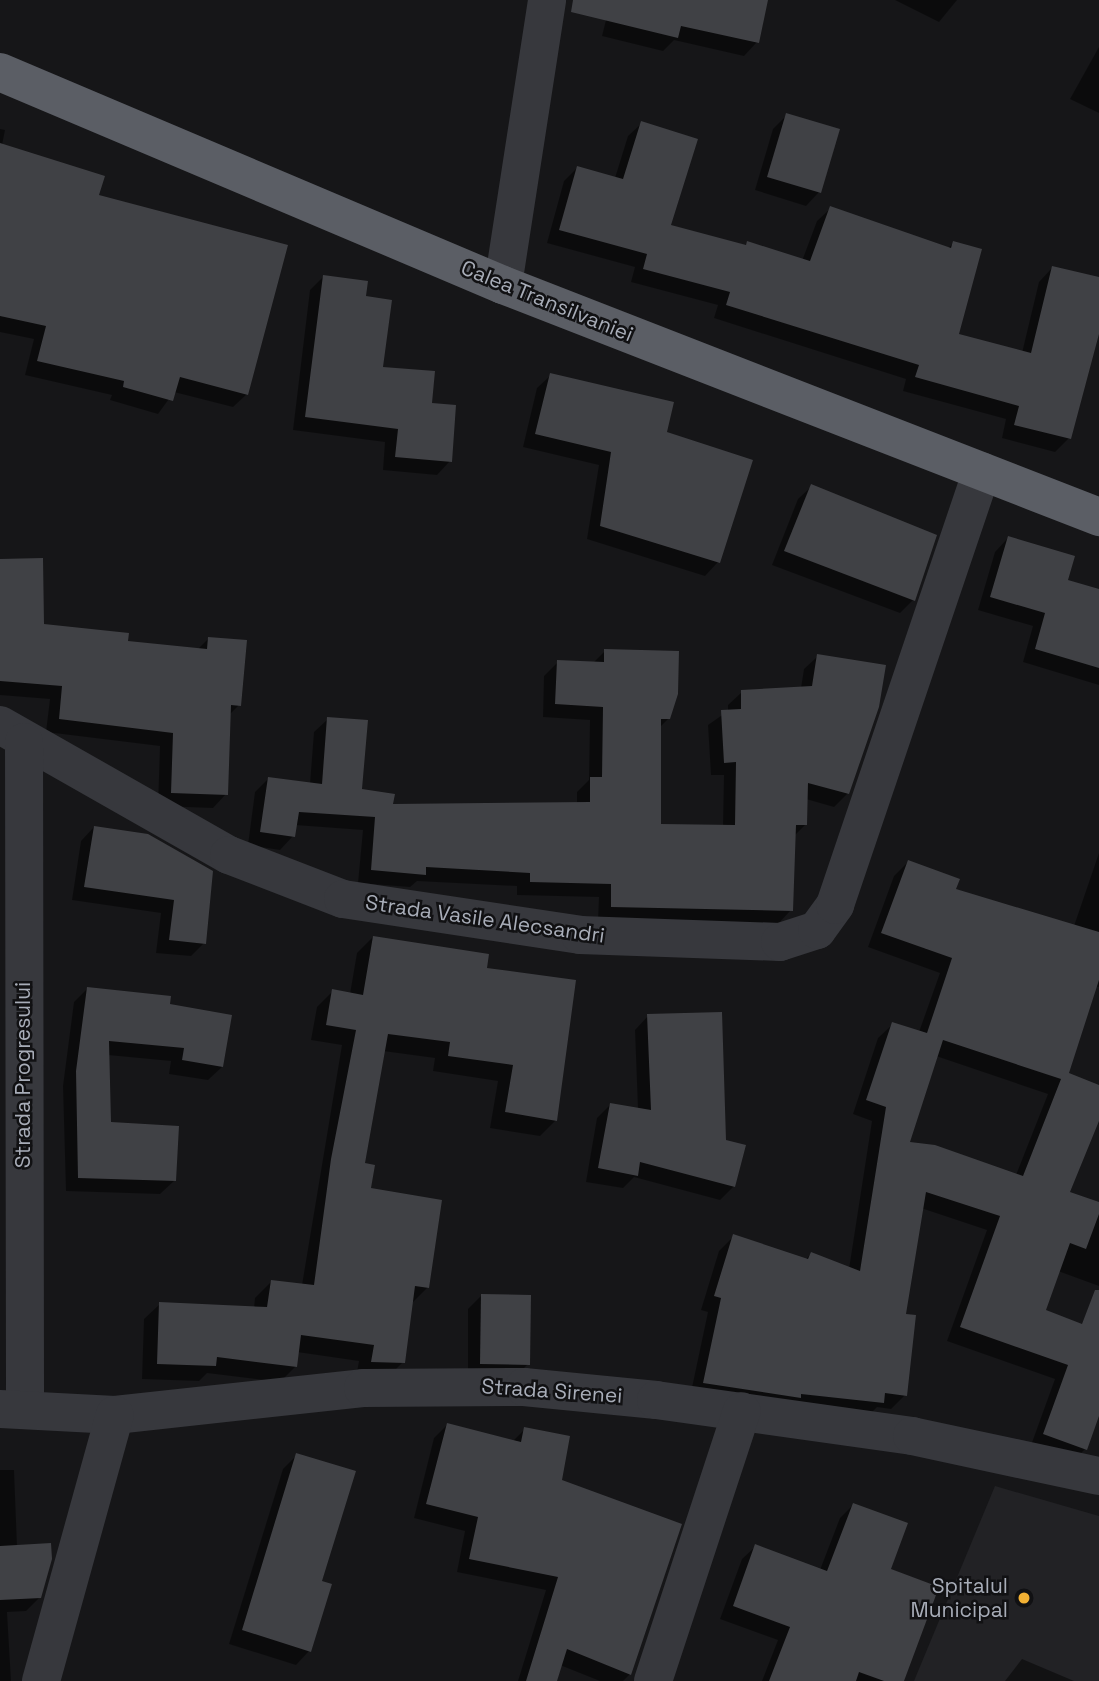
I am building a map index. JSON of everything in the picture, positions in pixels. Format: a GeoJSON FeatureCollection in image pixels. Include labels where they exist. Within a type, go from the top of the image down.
{"type":"FeatureCollection","features":[{"type":"Feature","properties":{"kind":"highway","name":"Calea Transilvaniei"},"geometry":{"type":"LineString","coordinates":[[0,72],[503,285],[1099,517]]}},
{"type":"Feature","properties":{"kind":"street"},"geometry":{"type":"LineString","coordinates":[[503,285],[547,0]]}},
{"type":"Feature","properties":{"kind":"street","name":"Strada Vasile Alecsandri"},"geometry":{"type":"LineString","coordinates":[[12,734],[229,855],[343,899],[579,935],[780,942],[817,930],[835,905],[982,471]]}},
{"type":"Feature","properties":{"kind":"street","name":"Strada Progresului"},"geometry":{"type":"LineString","coordinates":[[12,734],[12,1408]]}},
{"type":"Feature","properties":{"kind":"street","name":"Strada Sirenei"},"geometry":{"type":"LineString","coordinates":[[12,1408],[115,1415],[282,1395],[444,1384],[524,1387],[742,1411],[912,1436],[1099,1476]]}},
{"type":"Feature","properties":{"kind":"street"},"geometry":{"type":"LineString","coordinates":[[653,1681],[742,1411]]}},
{"type":"Feature","properties":{"kind":"street"},"geometry":{"type":"LineString","coordinates":[[41,1681],[115,1415]]}},
{"type":"Feature","properties":{"kind":"shaded area","name":"Spitalul Municipal"},"geometry":{"type":"Polygon","coordinates":[[[995,1486],[1099,1516],[1099,1681],[914,1681],[995,1486]]]}},
{"type":"Feature","properties":{"kind":"building"},"geometry":{"type":"Polygon","coordinates":[[[573,0],[768,0],[759,43],[681,26],[678,38],[571,12],[573,0]]]}},
{"type":"Feature","properties":{"kind":"building"},"geometry":{"type":"Polygon","coordinates":[[[786,113],[840,129],[821,193],[767,177],[786,113]]]}},
{"type":"Feature","properties":{"kind":"building"},"geometry":{"type":"Polygon","coordinates":[[[641,121],[698,139],[671,225],[746,245],[747,241],[810,261],[830,206],[951,248],[953,241],[982,249],[959,334],[1031,353],[1052,266],[1099,277],[1099,334],[1071,439],[1014,425],[1019,406],[915,377],[919,365],[726,305],[730,292],[643,269],[647,254],[559,230],[577,166],[623,179],[641,121]]]}},
{"type":"Feature","properties":{"kind":"building"},"geometry":{"type":"Polygon","coordinates":[[[0,143],[105,176],[99,195],[288,245],[248,395],[180,377],[173,401],[123,387],[124,381],[37,361],[46,326],[0,316],[0,143]]]}},
{"type":"Feature","properties":{"kind":"building"},"geometry":{"type":"Polygon","coordinates":[[[323,275],[368,281],[366,296],[392,300],[383,367],[435,371],[432,403],[456,405],[452,462],[395,457],[398,429],[305,417],[323,275]]]}},
{"type":"Feature","properties":{"kind":"building"},"geometry":{"type":"Polygon","coordinates":[[[550,373],[674,402],[667,432],[753,460],[720,563],[600,526],[611,452],[535,434],[550,373]]]}},
{"type":"Feature","properties":{"kind":"building"},"geometry":{"type":"Polygon","coordinates":[[[811,484],[937,535],[915,601],[784,551],[811,484]]]}},
{"type":"Feature","properties":{"kind":"building"},"geometry":{"type":"Polygon","coordinates":[[[1008,536],[1075,556],[1068,580],[1099,589],[1099,668],[1035,649],[1045,613],[990,597],[1008,536]]]}},
{"type":"Feature","properties":{"kind":"building"},"geometry":{"type":"Polygon","coordinates":[[[43,558],[44,624],[129,633],[128,641],[207,649],[208,637],[247,640],[241,706],[231,705],[228,795],[171,793],[173,733],[59,719],[62,686],[0,681],[0,559],[43,558]]]}},
{"type":"Feature","properties":{"kind":"building"},"geometry":{"type":"Polygon","coordinates":[[[604,649],[679,651],[678,694],[670,719],[661,719],[661,824],[735,825],[736,762],[724,763],[721,710],[741,709],[741,690],[812,686],[817,654],[886,665],[879,707],[849,794],[808,783],[807,825],[796,825],[793,911],[611,907],[611,884],[530,882],[530,873],[426,867],[426,875],[371,870],[375,817],[299,812],[295,837],[260,832],[268,777],[322,784],[327,717],[368,720],[362,789],[395,794],[393,804],[590,802],[590,777],[602,777],[603,707],[555,704],[557,660],[604,662],[604,649]]]}},
{"type":"Feature","properties":{"kind":"building"},"geometry":{"type":"Polygon","coordinates":[[[94,826],[148,834],[213,871],[206,944],[169,940],[174,900],[84,887],[94,826]]]}},
{"type":"Feature","properties":{"kind":"building"},"geometry":{"type":"Polygon","coordinates":[[[908,860],[960,879],[956,889],[1099,932],[1099,980],[1069,1073],[1099,1085],[1099,1121],[1070,1192],[1099,1202],[1099,1214],[1086,1249],[1070,1243],[1046,1310],[1082,1324],[1095,1290],[1099,1290],[1099,1416],[1087,1450],[1043,1434],[1068,1365],[960,1327],[1000,1216],[926,1192],[906,1314],[916,1315],[907,1396],[885,1393],[884,1403],[801,1394],[801,1398],[703,1383],[721,1298],[714,1296],[733,1234],[808,1259],[811,1252],[860,1271],[886,1107],[866,1100],[892,1022],[927,1033],[952,958],[881,933],[908,860]],[[943,1040],[910,1142],[935,1145],[1023,1176],[1061,1079],[943,1040]]]}},
{"type":"Feature","properties":{"kind":"building"},"geometry":{"type":"Polygon","coordinates":[[[373,936],[489,954],[487,968],[576,980],[557,1121],[505,1112],[513,1065],[448,1056],[450,1042],[388,1034],[365,1163],[375,1165],[371,1188],[442,1200],[429,1288],[415,1286],[405,1363],[371,1362],[374,1345],[301,1335],[297,1367],[217,1357],[216,1366],[157,1364],[159,1302],[267,1307],[271,1280],[314,1285],[331,1159],[356,1030],[326,1025],[332,989],[363,995],[373,936]]]}},
{"type":"Feature","properties":{"kind":"building"},"geometry":{"type":"Polygon","coordinates":[[[87,987],[171,996],[170,1004],[232,1015],[223,1067],[182,1060],[184,1048],[109,1041],[111,1122],[179,1126],[176,1181],[78,1178],[76,1071],[87,987]]]}},
{"type":"Feature","properties":{"kind":"building"},"geometry":{"type":"Polygon","coordinates":[[[722,1012],[726,1140],[746,1145],[735,1187],[640,1162],[638,1176],[598,1168],[610,1103],[651,1110],[647,1014],[722,1012]]]}},
{"type":"Feature","properties":{"kind":"building"},"geometry":{"type":"Polygon","coordinates":[[[481,1294],[531,1295],[530,1365],[480,1364],[481,1294]]]}},
{"type":"Feature","properties":{"kind":"building"},"geometry":{"type":"Polygon","coordinates":[[[447,1423],[521,1442],[524,1427],[570,1436],[562,1480],[682,1524],[631,1675],[567,1649],[557,1681],[526,1681],[558,1577],[469,1559],[478,1517],[426,1504],[447,1423]]]}},
{"type":"Feature","properties":{"kind":"building"},"geometry":{"type":"Polygon","coordinates":[[[296,1453],[356,1471],[322,1581],[332,1584],[311,1652],[242,1630],[296,1453]]]}},
{"type":"Feature","properties":{"kind":"building"},"geometry":{"type":"Polygon","coordinates":[[[853,1503],[908,1523],[891,1569],[939,1587],[904,1681],[884,1681],[859,1672],[856,1681],[769,1681],[790,1627],[733,1606],[755,1544],[827,1571],[853,1503]]]}},
{"type":"Feature","properties":{"kind":"building"},"geometry":{"type":"Polygon","coordinates":[[[51,1543],[52,1559],[41,1598],[0,1600],[0,1546],[51,1543]]]}},
{"type":"Feature","properties":{"kind":"place","name":"Spitalul Municipal"},"geometry":{"type":"Point","coordinates":[1024,1598]}}]}
